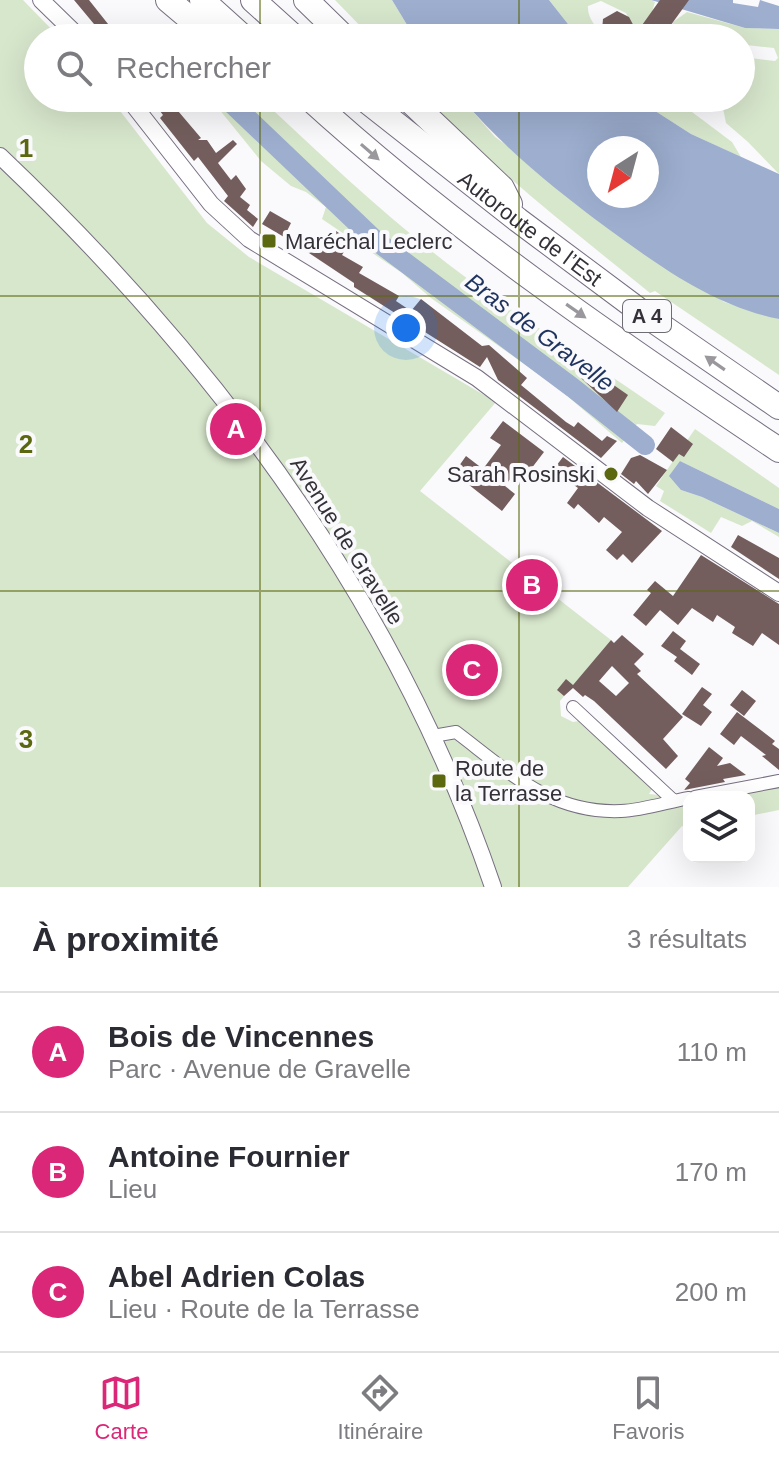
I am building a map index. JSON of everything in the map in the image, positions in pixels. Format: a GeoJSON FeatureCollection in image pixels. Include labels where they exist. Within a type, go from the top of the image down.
{"type":"FeatureCollection","features":[{"type":"Feature","properties":{"kind":"highway"},"geometry":{"type":"LineString","coordinates":[[168,0],[196,24]]}},
{"type":"Feature","properties":{"kind":"highway"},"geometry":{"type":"LineString","coordinates":[[202,0],[229,24]]}},
{"type":"Feature","properties":{"kind":"highway"},"geometry":{"type":"LineString","coordinates":[[253,0],[280,24]]}},
{"type":"Feature","properties":{"kind":"highway"},"geometry":{"type":"LineString","coordinates":[[306,0],[331,24]]}},
{"type":"Feature","properties":{"kind":"highway","name":"Autoroute de l’Est"},"geometry":{"type":"LineString","coordinates":[[323,112],[388,167],[555,296],[779,450]]}},
{"type":"Feature","properties":{"kind":"highway","name":"Autoroute de l’Est"},"geometry":{"type":"LineString","coordinates":[[381,112],[644,314],[779,407]]}},
{"type":"Feature","properties":{"kind":"highway"},"geometry":{"type":"LineString","coordinates":[[422,112],[502,188],[518,220]]}},
{"type":"Feature","properties":{"kind":"street"},"geometry":{"type":"LineString","coordinates":[[41,0],[66,24]]}},
{"type":"Feature","properties":{"kind":"street"},"geometry":{"type":"LineString","coordinates":[[139,112],[211,204],[249,239],[477,378],[648,508],[779,593]]}},
{"type":"Feature","properties":{"kind":"street","name":"Avenue de Gravelle"},"geometry":{"type":"LineString","coordinates":[[0,156],[142,302],[274,467],[363,602],[433,736],[493,887]]}},
{"type":"Feature","properties":{"kind":"street"},"geometry":{"type":"LineString","coordinates":[[573,707],[674,801]]}},
{"type":"Feature","properties":{"kind":"street"},"geometry":{"type":"LineString","coordinates":[[433,736],[456,732],[533,788],[576,808],[622,811],[683,800]]}},
{"type":"Feature","properties":{"kind":"street"},"geometry":{"type":"LineString","coordinates":[[728,791],[779,781]]}},
{"type":"Feature","properties":{"kind":"green space"},"geometry":{"type":"Polygon","coordinates":[[[0,0],[23,0],[46,24],[24,24],[24,112],[121,112],[207,223],[249,257],[496,402],[420,491],[611,640],[560,701],[561,716],[573,722],[579,721],[652,789],[649,794],[683,797],[683,827],[628,887],[0,887],[0,0]]]}},
{"type":"Feature","properties":{"kind":"green space"},"geometry":{"type":"Polygon","coordinates":[[[335,0],[392,0],[407,24],[358,24],[335,0]]]}},
{"type":"Feature","properties":{"kind":"green space"},"geometry":{"type":"Polygon","coordinates":[[[549,0],[655,2],[642,24],[632,24],[626,13],[601,1],[588,6],[593,24],[568,24],[549,0]]]}},
{"type":"Feature","properties":{"kind":"green space"},"geometry":{"type":"Polygon","coordinates":[[[687,12],[730,24],[672,24],[687,12]]]}},
{"type":"Feature","properties":{"kind":"green space"},"geometry":{"type":"Polygon","coordinates":[[[755,28],[779,29],[779,174],[726,123],[724,112],[755,112],[755,58],[775,61],[778,58],[774,48],[755,46],[755,28]]]}},
{"type":"Feature","properties":{"kind":"green space"},"geometry":{"type":"Polygon","coordinates":[[[221,112],[275,112],[423,245],[528,321],[665,413],[655,426],[637,424],[622,443],[558,388],[431,298],[402,273],[322,219],[326,207],[306,192],[291,186],[261,161],[221,112]]]}},
{"type":"Feature","properties":{"kind":"green space"},"geometry":{"type":"Polygon","coordinates":[[[440,112],[473,112],[495,137],[587,203],[587,208],[594,208],[724,302],[779,319],[779,375],[655,291],[650,293],[507,175],[440,112]]]}},
{"type":"Feature","properties":{"kind":"green space"},"geometry":{"type":"Polygon","coordinates":[[[657,112],[692,112],[732,142],[741,157],[691,134],[657,112]]]}},
{"type":"Feature","properties":{"kind":"green space"},"geometry":{"type":"Polygon","coordinates":[[[695,429],[779,488],[779,509],[680,461],[681,490],[702,497],[779,533],[779,537],[752,521],[742,526],[721,517],[711,533],[660,501],[664,491],[656,486],[695,429]]]}},
{"type":"Feature","properties":{"kind":"green space"},"geometry":{"type":"Polygon","coordinates":[[[779,781],[779,810],[755,815],[755,791],[726,791],[779,781]]]}},
{"type":"Feature","properties":{"kind":"water"},"geometry":{"type":"Polygon","coordinates":[[[392,0],[549,0],[568,24],[407,24],[392,0]]]}},
{"type":"Feature","properties":{"kind":"water"},"geometry":{"type":"Polygon","coordinates":[[[651,0],[733,0],[733,3],[758,7],[760,0],[779,6],[779,29],[755,28],[755,24],[732,24],[651,0]]]}},
{"type":"Feature","properties":{"kind":"water"},"geometry":{"type":"Polygon","coordinates":[[[474,112],[657,112],[691,134],[779,174],[779,319],[732,305],[688,283],[607,228],[549,183],[474,112]]]}},
{"type":"Feature","properties":{"kind":"water"},"geometry":{"type":"Polygon","coordinates":[[[680,461],[779,509],[779,533],[681,490],[669,476],[680,461]]]}},
{"type":"Feature","properties":{"kind":"building"},"geometry":{"type":"Polygon","coordinates":[[[74,0],[89,0],[108,24],[94,24],[74,0]]]}},
{"type":"Feature","properties":{"kind":"building"},"geometry":{"type":"Polygon","coordinates":[[[660,0],[689,0],[672,24],[643,24],[660,0]]]}},
{"type":"Feature","properties":{"kind":"building"},"geometry":{"type":"Polygon","coordinates":[[[617,11],[629,17],[633,24],[603,24],[603,19],[617,11]]]}},
{"type":"Feature","properties":{"kind":"building"},"geometry":{"type":"Polygon","coordinates":[[[161,112],[179,112],[201,138],[198,140],[207,140],[216,153],[233,140],[237,144],[218,163],[231,180],[236,175],[246,189],[240,197],[250,205],[247,210],[258,219],[253,227],[224,201],[228,196],[198,157],[194,161],[160,118],[163,115],[161,112]]]}},
{"type":"Feature","properties":{"kind":"building"},"geometry":{"type":"Polygon","coordinates":[[[270,211],[291,223],[284,237],[262,224],[270,211]]]}},
{"type":"Feature","properties":{"kind":"building"},"geometry":{"type":"Polygon","coordinates":[[[336,231],[351,241],[342,255],[363,267],[359,273],[399,296],[396,301],[411,311],[421,299],[482,346],[489,345],[527,378],[521,385],[566,422],[574,427],[578,422],[602,441],[607,436],[617,441],[601,458],[498,380],[487,357],[480,367],[354,287],[354,283],[306,251],[314,238],[327,246],[336,231]]]}},
{"type":"Feature","properties":{"kind":"building"},"geometry":{"type":"Polygon","coordinates":[[[595,372],[628,395],[617,412],[581,378],[595,372]]]}},
{"type":"Feature","properties":{"kind":"building"},"geometry":{"type":"Polygon","coordinates":[[[503,421],[544,452],[531,469],[522,463],[505,486],[515,494],[502,511],[454,473],[466,456],[483,469],[501,445],[490,438],[503,421]]]}},
{"type":"Feature","properties":{"kind":"building"},"geometry":{"type":"Polygon","coordinates":[[[671,427],[693,444],[684,457],[679,454],[673,462],[656,449],[671,427]]]}},
{"type":"Feature","properties":{"kind":"building"},"geometry":{"type":"Polygon","coordinates":[[[640,455],[667,470],[648,494],[636,481],[634,484],[621,474],[631,458],[640,455]]]}},
{"type":"Feature","properties":{"kind":"building"},"geometry":{"type":"Polygon","coordinates":[[[563,457],[662,531],[632,563],[623,554],[617,560],[606,550],[622,532],[604,517],[599,523],[578,504],[574,509],[567,503],[578,488],[553,470],[563,457]]]}},
{"type":"Feature","properties":{"kind":"building"},"geometry":{"type":"Polygon","coordinates":[[[738,535],[779,558],[779,579],[731,547],[738,535]]]}},
{"type":"Feature","properties":{"kind":"building"},"geometry":{"type":"Polygon","coordinates":[[[701,555],[779,604],[779,645],[762,633],[753,646],[732,633],[735,627],[717,615],[713,622],[692,608],[678,625],[660,610],[646,626],[633,615],[651,593],[647,590],[655,581],[673,596],[701,555]]]}},
{"type":"Feature","properties":{"kind":"building"},"geometry":{"type":"Polygon","coordinates":[[[673,631],[686,641],[680,649],[700,664],[692,675],[674,661],[677,657],[661,646],[673,631]]]}},
{"type":"Feature","properties":{"kind":"building"},"geometry":{"type":"Polygon","coordinates":[[[622,635],[644,654],[634,664],[641,671],[637,674],[683,717],[663,739],[678,756],[666,769],[594,701],[573,688],[564,696],[557,690],[566,679],[573,685],[611,640],[614,643],[622,635]],[[612,666],[599,681],[616,696],[629,683],[612,666]]]}},
{"type":"Feature","properties":{"kind":"building"},"geometry":{"type":"Polygon","coordinates":[[[702,687],[712,694],[703,705],[712,712],[701,726],[682,714],[702,687]]]}},
{"type":"Feature","properties":{"kind":"building"},"geometry":{"type":"Polygon","coordinates":[[[742,690],[756,701],[744,716],[730,705],[742,690]]]}},
{"type":"Feature","properties":{"kind":"building"},"geometry":{"type":"Polygon","coordinates":[[[737,712],[775,741],[772,744],[779,749],[779,770],[762,756],[766,755],[741,736],[734,745],[720,734],[737,712]]]}},
{"type":"Feature","properties":{"kind":"building"},"geometry":{"type":"Polygon","coordinates":[[[709,747],[723,758],[717,766],[730,763],[746,775],[684,790],[690,783],[685,779],[709,747]]]}},
{"type":"Feature","properties":{"kind":"waterway","name":"Bras de Gravelle"},"geometry":{"type":"LineString","coordinates":[[241,112],[375,240],[645,445]]}},
{"type":"Feature","properties":{"kind":"place","name":"Maréchal Leclerc"},"geometry":{"type":"Point","coordinates":[269,241]}},
{"type":"Feature","properties":{"kind":"place","name":"Bois de Vincennes"},"geometry":{"type":"Point","coordinates":[236,429]}},
{"type":"Feature","properties":{"kind":"place","name":"Sarah Rosinski"},"geometry":{"type":"Point","coordinates":[611,474]}},
{"type":"Feature","properties":{"kind":"place","name":"Antoine Fournier"},"geometry":{"type":"Point","coordinates":[532,585]}},
{"type":"Feature","properties":{"kind":"place","name":"Abel Adrien Colas"},"geometry":{"type":"Point","coordinates":[472,670]}},
{"type":"Feature","properties":{"kind":"place","name":"Route de la Terrasse"},"geometry":{"type":"Point","coordinates":[439,781]}}]}
